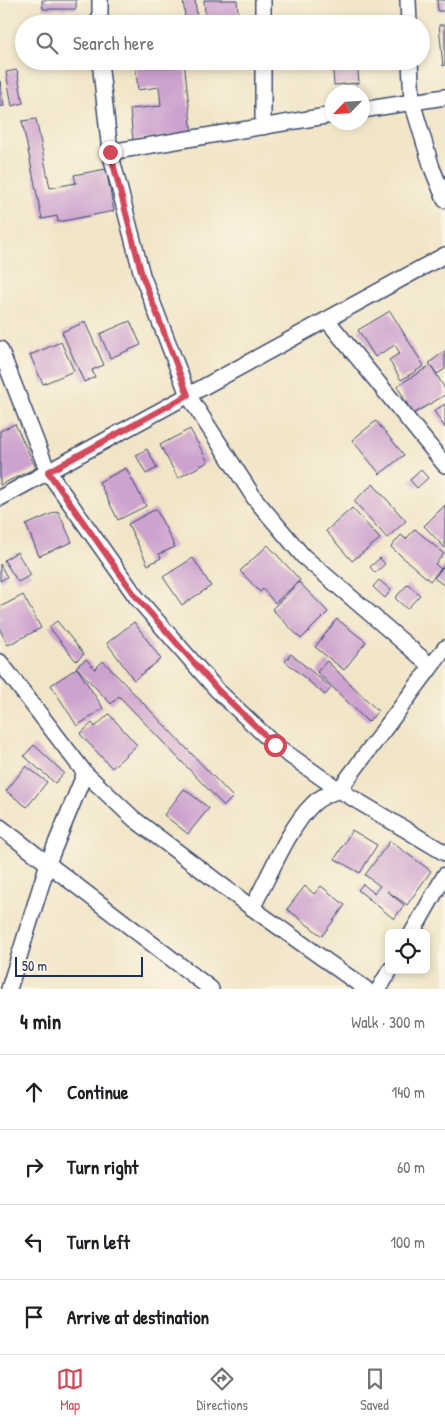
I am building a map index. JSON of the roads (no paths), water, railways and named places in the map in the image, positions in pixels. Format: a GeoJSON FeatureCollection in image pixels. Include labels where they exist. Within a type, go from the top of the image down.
{"type":"FeatureCollection","features":[{"type":"Feature","properties":{"kind":"street"},"geometry":{"type":"LineString","coordinates":[[100,0],[100,15]]}},
{"type":"Feature","properties":{"kind":"street"},"geometry":{"type":"LineString","coordinates":[[263,0],[263,15]]}},
{"type":"Feature","properties":{"kind":"street"},"geometry":{"type":"LineString","coordinates":[[408,0],[409,15]]}},
{"type":"Feature","properties":{"kind":"street"},"geometry":{"type":"LineString","coordinates":[[101,70],[110,152],[142,275],[188,395],[255,499],[303,556],[431,666]]}},
{"type":"Feature","properties":{"kind":"street"},"geometry":{"type":"LineString","coordinates":[[263,70],[263,127]]}},
{"type":"Feature","properties":{"kind":"street"},"geometry":{"type":"LineString","coordinates":[[410,70],[412,102],[432,168],[445,200]]}},
{"type":"Feature","properties":{"kind":"street"},"geometry":{"type":"LineString","coordinates":[[370,109],[445,97]]}},
{"type":"Feature","properties":{"kind":"street"},"geometry":{"type":"LineString","coordinates":[[110,152],[325,116]]}},
{"type":"Feature","properties":{"kind":"street"},"geometry":{"type":"LineString","coordinates":[[0,498],[445,255]]}},
{"type":"Feature","properties":{"kind":"street"},"geometry":{"type":"LineString","coordinates":[[327,320],[445,465]]}},
{"type":"Feature","properties":{"kind":"street"},"geometry":{"type":"LineString","coordinates":[[0,349],[48,472],[137,598],[218,690],[275,745],[339,790],[445,853]]}},
{"type":"Feature","properties":{"kind":"street"},"geometry":{"type":"LineString","coordinates":[[252,908],[296,825],[322,796],[339,790],[445,648]]}},
{"type":"Feature","properties":{"kind":"street"},"geometry":{"type":"LineString","coordinates":[[0,662],[86,773],[134,819],[252,908],[366,989]]}},
{"type":"Feature","properties":{"kind":"street"},"geometry":{"type":"LineString","coordinates":[[9,989],[48,863],[86,773]]}},
{"type":"Feature","properties":{"kind":"street"},"geometry":{"type":"LineString","coordinates":[[0,827],[211,989]]}},
{"type":"Feature","properties":{"kind":"street"},"geometry":{"type":"LineString","coordinates":[[414,929],[445,875]]}},
{"type":"Feature","properties":{"kind":"street"},"geometry":{"type":"LineString","coordinates":[[379,989],[388,974]]}}]}
